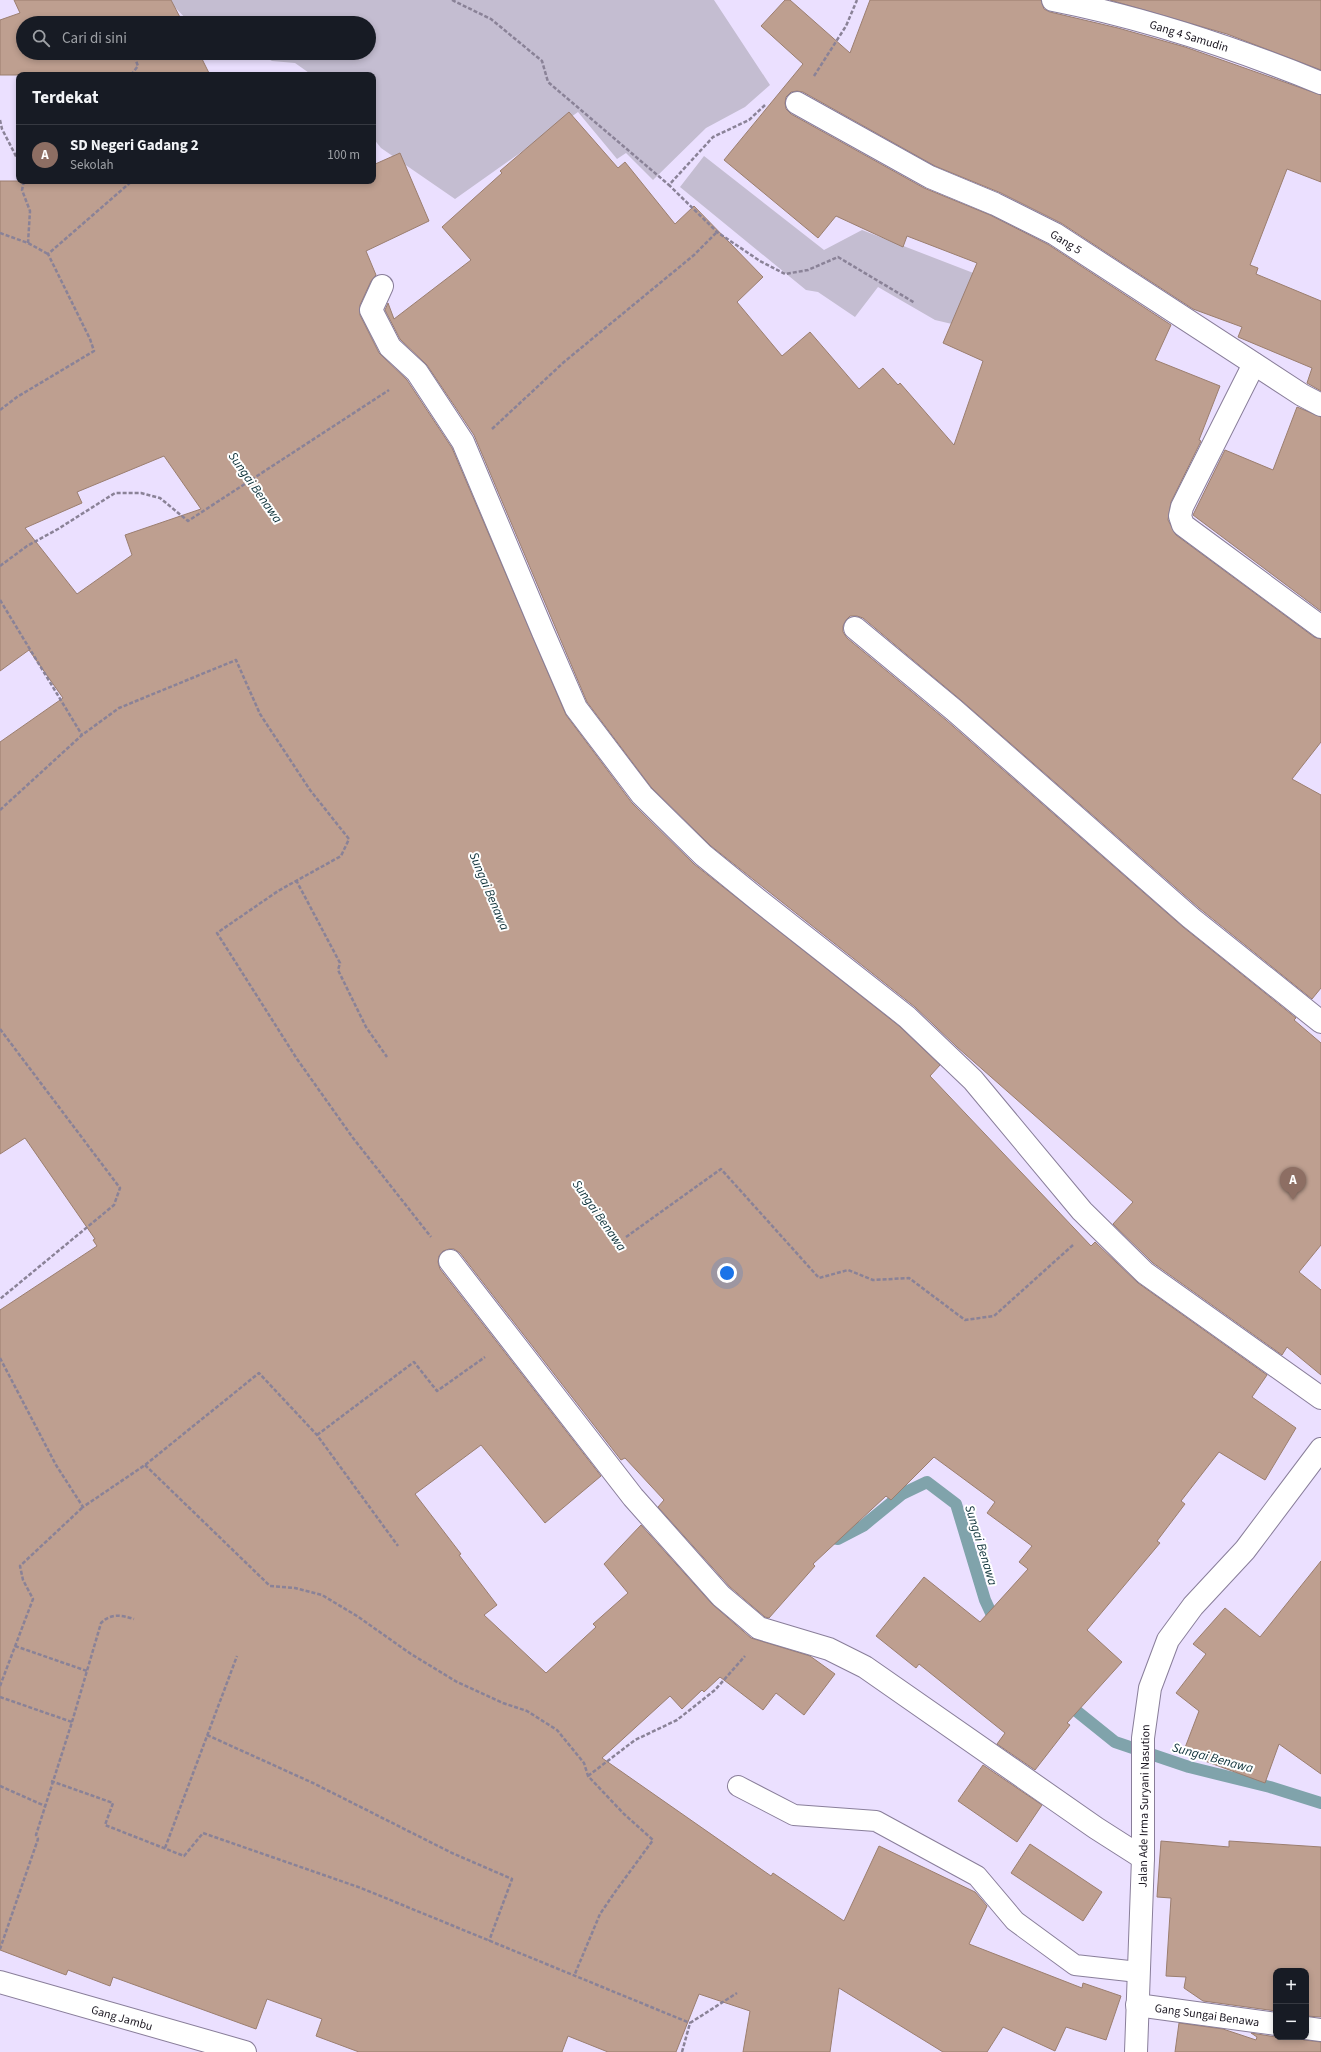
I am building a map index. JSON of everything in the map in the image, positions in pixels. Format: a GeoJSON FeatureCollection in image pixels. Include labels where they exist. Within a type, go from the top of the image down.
{"type":"FeatureCollection","features":[{"type":"Feature","properties":{"kind":"street","name":"Gang 4 Samudin"},"geometry":{"type":"LineString","coordinates":[[1053,0],[1101,9],[1255,56],[1321,83]]}},
{"type":"Feature","properties":{"kind":"street","name":"Gang 5"},"geometry":{"type":"LineString","coordinates":[[796,103],[930,176],[995,204],[1055,234],[1302,395],[1321,405]]}},
{"type":"Feature","properties":{"kind":"street"},"geometry":{"type":"LineString","coordinates":[[382,286],[371,310],[390,346],[417,372],[463,442],[576,708],[642,795],[709,860],[907,1017],[973,1080],[1096,1225],[1145,1273],[1321,1398]]}},
{"type":"Feature","properties":{"kind":"street"},"geometry":{"type":"LineString","coordinates":[[1254,364],[1182,507],[1180,516],[1181,522],[1321,627]]}},
{"type":"Feature","properties":{"kind":"street"},"geometry":{"type":"LineString","coordinates":[[855,628],[954,710],[1191,918],[1321,1022]]}},
{"type":"Feature","properties":{"kind":"street"},"geometry":{"type":"LineString","coordinates":[[450,1261],[633,1497],[721,1596],[759,1628],[768,1632],[829,1648],[865,1667],[1096,1828],[1143,1858]]}},
{"type":"Feature","properties":{"kind":"street","name":"Jalan Ade Irma Suryani Nasution"},"geometry":{"type":"LineString","coordinates":[[1136,2052],[1143,1858],[1143,1738],[1150,1688],[1168,1640],[1193,1606],[1245,1550],[1321,1449]]}},
{"type":"Feature","properties":{"kind":"street","name":"Gang Jambu"},"geometry":{"type":"LineString","coordinates":[[0,1982],[245,2052]]}},
{"type":"Feature","properties":{"kind":"street","name":"Gang Sungai Benawa"},"geometry":{"type":"LineString","coordinates":[[1137,2005],[1273,2024]]}},
{"type":"Feature","properties":{"kind":"street"},"geometry":{"type":"LineString","coordinates":[[1309,2028],[1321,2030]]}},
{"type":"Feature","properties":{"kind":"lane"},"geometry":{"type":"LineString","coordinates":[[738,1786],[794,1815],[876,1821],[977,1876],[1015,1921],[1075,1965],[1138,1972]]}},
{"type":"Feature","properties":{"kind":"path"},"geometry":{"type":"LineString","coordinates":[[452,0],[491,19],[542,61],[548,82],[669,185],[717,232],[760,261],[786,274],[808,270],[838,257],[915,303]]}},
{"type":"Feature","properties":{"kind":"path"},"geometry":{"type":"LineString","coordinates":[[669,185],[713,137],[749,120],[770,101],[796,103],[846,26],[857,0]]}},
{"type":"Feature","properties":{"kind":"path"},"geometry":{"type":"LineString","coordinates":[[133,72],[138,66],[136,60]]}},
{"type":"Feature","properties":{"kind":"path"},"geometry":{"type":"LineString","coordinates":[[0,120],[2,129],[16,156]]}},
{"type":"Feature","properties":{"kind":"path"},"geometry":{"type":"LineString","coordinates":[[23,184],[22,190],[30,211],[28,243]]}},
{"type":"Feature","properties":{"kind":"path"},"geometry":{"type":"LineString","coordinates":[[48,254],[129,184]]}},
{"type":"Feature","properties":{"kind":"path"},"geometry":{"type":"LineString","coordinates":[[468,452],[564,362],[694,255],[717,232]]}},
{"type":"Feature","properties":{"kind":"path"},"geometry":{"type":"LineString","coordinates":[[0,233],[28,243],[48,254],[94,351],[17,397],[0,410]]}},
{"type":"Feature","properties":{"kind":"path"},"geometry":{"type":"LineString","coordinates":[[0,566],[26,546],[58,529],[115,493],[141,493],[160,498],[188,521],[247,481],[417,372]]}},
{"type":"Feature","properties":{"kind":"path"},"geometry":{"type":"LineString","coordinates":[[0,600],[82,735]]}},
{"type":"Feature","properties":{"kind":"path"},"geometry":{"type":"LineString","coordinates":[[0,810],[82,735],[119,708],[236,660],[260,714],[310,790],[349,839],[341,856],[296,880],[217,933],[297,1059],[352,1138],[450,1261]]}},
{"type":"Feature","properties":{"kind":"path"},"geometry":{"type":"LineString","coordinates":[[296,880],[340,963],[338,970],[366,1028],[387,1058]]}},
{"type":"Feature","properties":{"kind":"path"},"geometry":{"type":"LineString","coordinates":[[0,1029],[120,1188],[114,1205],[0,1300]]}},
{"type":"Feature","properties":{"kind":"path"},"geometry":{"type":"LineString","coordinates":[[626,1237],[721,1170],[819,1278],[848,1270],[873,1280],[909,1278],[965,1320],[994,1316],[1096,1225]]}},
{"type":"Feature","properties":{"kind":"path"},"geometry":{"type":"LineString","coordinates":[[317,1435],[414,1362],[437,1391],[509,1339]]}},
{"type":"Feature","properties":{"kind":"path"},"geometry":{"type":"LineString","coordinates":[[0,1358],[56,1465],[83,1507]]}},
{"type":"Feature","properties":{"kind":"path"},"geometry":{"type":"LineString","coordinates":[[0,1686],[33,1599],[23,1580],[20,1566],[83,1507],[145,1465],[259,1373],[317,1435],[398,1546]]}},
{"type":"Feature","properties":{"kind":"path"},"geometry":{"type":"LineString","coordinates":[[145,1465],[270,1586],[295,1588],[322,1595],[357,1616],[411,1654],[457,1682],[503,1703],[527,1710],[556,1730],[584,1763],[588,1776],[624,1814],[653,1840],[600,1914],[574,1976]]}},
{"type":"Feature","properties":{"kind":"path"},"geometry":{"type":"LineString","coordinates":[[0,1949],[38,1839],[36,1835],[72,1722],[101,1623],[105,1619],[118,1614],[134,1619]]}},
{"type":"Feature","properties":{"kind":"path"},"geometry":{"type":"LineString","coordinates":[[588,1776],[635,1740],[677,1720],[715,1690],[768,1632]]}},
{"type":"Feature","properties":{"kind":"path"},"geometry":{"type":"LineString","coordinates":[[15,1646],[87,1671]]}},
{"type":"Feature","properties":{"kind":"path"},"geometry":{"type":"LineString","coordinates":[[165,1848],[237,1656]]}},
{"type":"Feature","properties":{"kind":"path"},"geometry":{"type":"LineString","coordinates":[[0,1697],[72,1722]]}},
{"type":"Feature","properties":{"kind":"path"},"geometry":{"type":"LineString","coordinates":[[207,1735],[313,1783],[452,1853],[512,1879],[489,1941]]}},
{"type":"Feature","properties":{"kind":"path"},"geometry":{"type":"LineString","coordinates":[[52,1781],[113,1803],[105,1825],[184,1856],[204,1833],[361,1888],[690,2023]]}},
{"type":"Feature","properties":{"kind":"path"},"geometry":{"type":"LineString","coordinates":[[0,1786],[45,1806]]}},
{"type":"Feature","properties":{"kind":"path"},"geometry":{"type":"LineString","coordinates":[[682,2052],[690,2023],[737,1993]]}},
{"type":"Feature","properties":{"kind":"shaded area"},"geometry":{"type":"Polygon","coordinates":[[[168,0],[714,0],[770,85],[745,107],[706,128],[653,180],[626,153],[617,159],[578,112],[455,199],[381,148],[376,142],[376,72],[308,72],[295,63],[270,60],[376,60],[376,16],[183,16],[168,0]]]}},
{"type":"Feature","properties":{"kind":"shaded area"},"geometry":{"type":"Polygon","coordinates":[[[704,156],[824,250],[862,230],[976,274],[952,324],[935,320],[878,287],[855,317],[818,292],[806,290],[680,187],[704,156]]]}},
{"type":"Feature","properties":{"kind":"building"},"geometry":{"type":"Polygon","coordinates":[[[14,0],[171,0],[179,16],[16,16],[16,60],[202,60],[208,72],[16,72],[16,75],[0,75],[0,20],[20,13],[14,0]]]}},
{"type":"Feature","properties":{"kind":"building"},"geometry":{"type":"Polygon","coordinates":[[[785,0],[790,0],[850,53],[870,0],[1041,0],[1044,9],[1050,12],[1118,28],[1185,47],[1321,95],[1321,182],[1287,169],[1250,265],[1258,268],[1256,274],[1321,301],[1321,391],[1307,383],[1312,368],[1238,337],[1242,327],[1193,309],[1061,223],[1001,193],[935,166],[803,92],[791,92],[786,97],[785,103],[786,109],[791,114],[924,188],[990,215],[1049,245],[1171,325],[1155,360],[1220,386],[1199,440],[1201,441],[1171,502],[1168,520],[1176,535],[1314,637],[1321,639],[1321,742],[1292,779],[1321,795],[1321,988],[1312,999],[1199,908],[962,701],[863,618],[850,616],[843,626],[843,632],[847,638],[946,720],[1183,927],[1296,1018],[1294,1020],[1321,1043],[1321,1245],[1299,1272],[1321,1290],[1321,1375],[1287,1347],[1282,1355],[1153,1263],[1113,1224],[1133,1202],[957,1047],[915,1007],[711,846],[651,787],[587,702],[474,435],[427,365],[400,339],[385,310],[388,303],[394,319],[471,260],[442,227],[502,173],[500,171],[569,112],[618,168],[625,162],[675,224],[694,206],[763,277],[737,302],[782,356],[810,332],[859,389],[883,368],[898,385],[900,383],[954,445],[983,361],[943,343],[977,263],[907,236],[903,247],[836,216],[818,238],[724,160],[803,64],[761,26],[785,0]]]}},
{"type":"Feature","properties":{"kind":"building"},"geometry":{"type":"Polygon","coordinates":[[[1110,0],[1321,0],[1321,70],[1227,34],[1110,0]]]}},
{"type":"Feature","properties":{"kind":"building"},"geometry":{"type":"Polygon","coordinates":[[[400,153],[429,221],[366,251],[376,275],[371,281],[360,305],[360,315],[379,353],[407,380],[452,448],[566,715],[632,803],[694,864],[899,1026],[940,1065],[930,1076],[1091,1246],[1095,1242],[1138,1283],[1267,1375],[1252,1397],[1296,1428],[1265,1480],[1219,1452],[1181,1501],[1185,1504],[1157,1541],[1160,1543],[1087,1630],[1122,1662],[1067,1723],[1070,1725],[1035,1770],[997,1744],[1005,1733],[919,1664],[916,1668],[876,1636],[924,1577],[980,1622],[1028,1569],[1019,1562],[1032,1546],[987,1513],[995,1502],[934,1457],[891,1500],[886,1496],[813,1564],[815,1566],[769,1618],[765,1617],[730,1587],[658,1507],[664,1500],[625,1458],[621,1460],[460,1253],[454,1249],[449,1249],[443,1251],[439,1256],[438,1262],[440,1269],[601,1476],[545,1523],[481,1445],[415,1494],[461,1554],[459,1555],[497,1605],[484,1615],[546,1673],[596,1627],[593,1624],[628,1593],[604,1564],[641,1525],[712,1604],[751,1638],[810,1656],[835,1674],[804,1715],[776,1693],[763,1710],[720,1677],[704,1692],[702,1690],[682,1709],[670,1696],[602,1758],[771,1876],[773,1873],[844,1921],[879,1846],[975,1892],[987,1906],[969,1944],[1082,1988],[1083,1983],[1121,1996],[1106,2040],[1066,2027],[1055,2051],[1003,2027],[987,2052],[943,2052],[839,1988],[830,2052],[743,2052],[750,2011],[699,1994],[676,2052],[608,2052],[568,2036],[562,2052],[359,2052],[316,2036],[322,2019],[267,1999],[256,2029],[113,1977],[110,1986],[68,1970],[66,1975],[0,1950],[0,1310],[97,1246],[93,1240],[95,1239],[25,1138],[0,1154],[0,742],[63,698],[29,650],[0,671],[0,181],[16,181],[16,184],[376,184],[376,164],[400,153]],[[164,456],[77,492],[82,503],[25,528],[77,594],[132,555],[125,535],[201,509],[164,456]]]}},
{"type":"Feature","properties":{"kind":"building"},"geometry":{"type":"Polygon","coordinates":[[[1297,407],[1321,417],[1321,611],[1193,515],[1225,450],[1273,470],[1297,407]]]}},
{"type":"Feature","properties":{"kind":"building"},"geometry":{"type":"Polygon","coordinates":[[[1321,1561],[1321,1774],[1279,1744],[1265,1783],[1183,1753],[1199,1711],[1176,1693],[1206,1654],[1193,1644],[1225,1608],[1260,1637],[1321,1561]]]}},
{"type":"Feature","properties":{"kind":"building"},"geometry":{"type":"Polygon","coordinates":[[[983,1765],[1042,1805],[1017,1842],[958,1801],[983,1765]]]}},
{"type":"Feature","properties":{"kind":"building"},"geometry":{"type":"Polygon","coordinates":[[[1161,1841],[1229,1847],[1229,1841],[1321,1847],[1321,2017],[1309,2016],[1309,1968],[1273,1968],[1273,2011],[1203,2001],[1184,1988],[1186,1977],[1166,1976],[1171,1898],[1157,1897],[1161,1841]]]}},
{"type":"Feature","properties":{"kind":"building"},"geometry":{"type":"Polygon","coordinates":[[[1030,1844],[1102,1892],[1083,1921],[1011,1873],[1030,1844]]]}},
{"type":"Feature","properties":{"kind":"building"},"geometry":{"type":"Polygon","coordinates":[[[1179,2023],[1223,2029],[1256,2040],[1257,2037],[1251,2033],[1273,2037],[1273,2040],[1304,2040],[1321,2042],[1321,2052],[1175,2052],[1179,2023]]]}},
{"type":"Feature","properties":{"kind":"waterway","name":"Sungai Benawa"},"geometry":{"type":"LineString","coordinates":[[826,1537],[838,1539],[863,1526],[902,1494],[927,1482],[956,1504],[985,1600],[997,1626]]}},
{"type":"Feature","properties":{"kind":"waterway","name":"Sungai Benawa"},"geometry":{"type":"LineString","coordinates":[[1064,1701],[1115,1742],[1189,1767],[1270,1787],[1321,1803]]}},
{"type":"Feature","properties":{"kind":"place","name":"SD Negeri Gadang 2"},"geometry":{"type":"Point","coordinates":[1293,1200]}}]}
